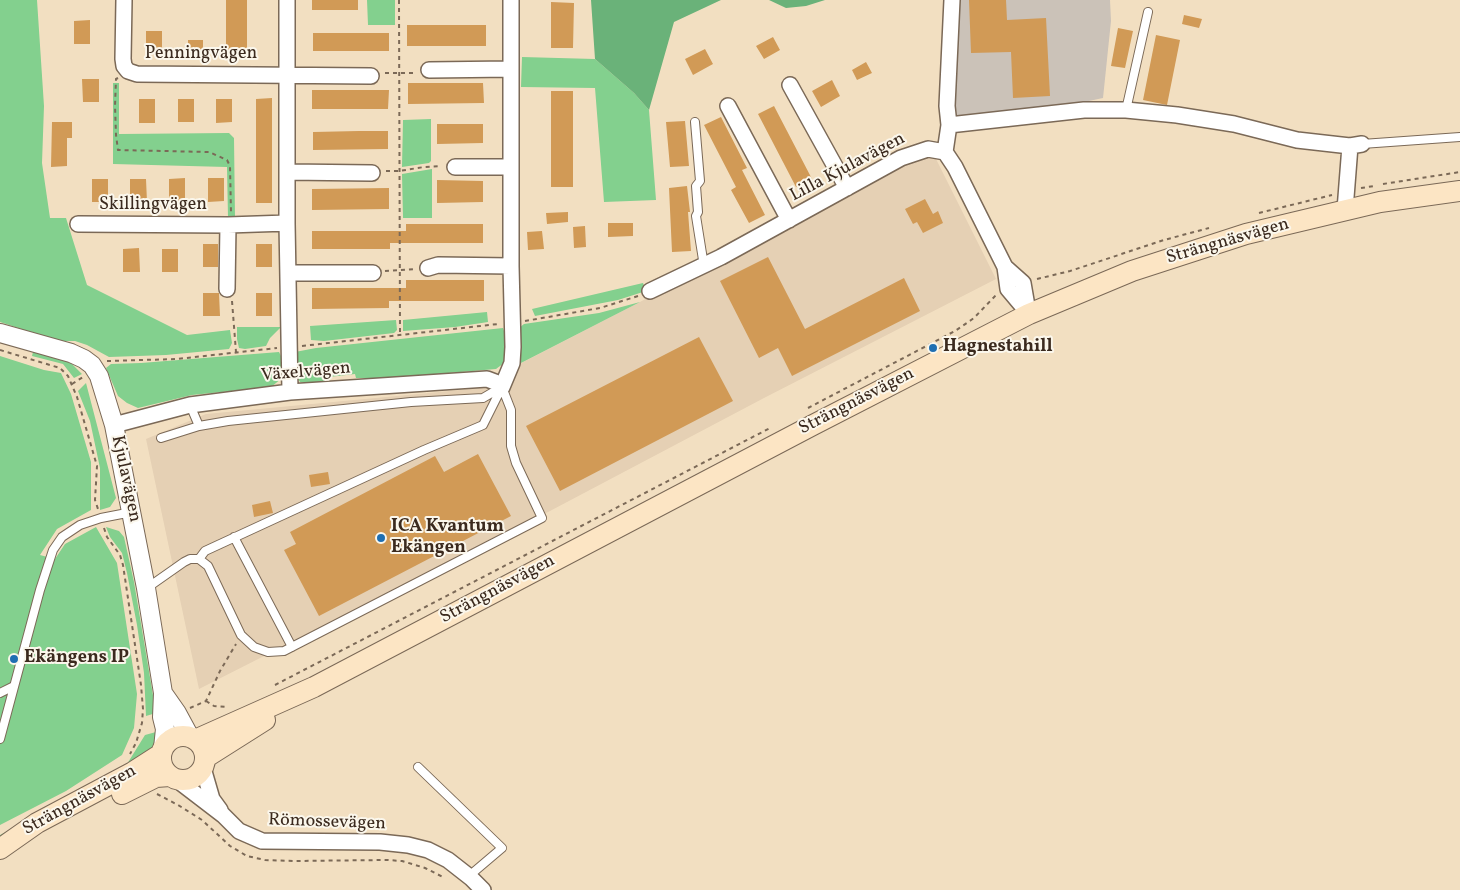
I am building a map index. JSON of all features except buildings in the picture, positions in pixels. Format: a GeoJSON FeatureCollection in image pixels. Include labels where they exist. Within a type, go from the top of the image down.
{"type":"FeatureCollection","features":[{"type":"Feature","properties":{"kind":"main road","name":"Strängnäsvägen"},"geometry":{"type":"LineString","coordinates":[[192,738],[314,687],[1029,314],[1151,265],[1246,234],[1380,202],[1460,191]]}},
{"type":"Feature","properties":{"kind":"main road","name":"Strängnäsvägen"},"geometry":{"type":"LineString","coordinates":[[204,763],[314,687]]}},
{"type":"Feature","properties":{"kind":"main road"},"geometry":{"type":"LineString","coordinates":[[178,737],[192,738],[204,751],[204,763],[195,777],[182,780],[173,778],[162,765],[162,751],[167,742],[178,737]]}},
{"type":"Feature","properties":{"kind":"main road","name":"Strängnäsvägen"},"geometry":{"type":"LineString","coordinates":[[0,850],[37,823],[133,772],[162,751]]}},
{"type":"Feature","properties":{"kind":"main road","name":"Strängnäsvägen"},"geometry":{"type":"LineString","coordinates":[[0,850],[43,835],[156,777],[173,778]]}},
{"type":"Feature","properties":{"kind":"street","name":"Penningvägen"},"geometry":{"type":"LineString","coordinates":[[124,0],[123,59],[124,66],[128,72],[137,74],[368,76]]}},
{"type":"Feature","properties":{"kind":"street"},"geometry":{"type":"LineString","coordinates":[[287,0],[287,223],[290,392]]}},
{"type":"Feature","properties":{"kind":"street"},"geometry":{"type":"LineString","coordinates":[[502,387],[512,363],[511,0]]}},
{"type":"Feature","properties":{"kind":"street"},"geometry":{"type":"LineString","coordinates":[[952,0],[948,86],[949,125],[945,152],[955,167],[1005,267],[1023,284],[1029,314]]}},
{"type":"Feature","properties":{"kind":"street"},"geometry":{"type":"LineString","coordinates":[[431,70],[511,69]]}},
{"type":"Feature","properties":{"kind":"street"},"geometry":{"type":"LineString","coordinates":[[790,85],[847,188]]}},
{"type":"Feature","properties":{"kind":"street","name":"Lilla Kjulavägen"},"geometry":{"type":"LineString","coordinates":[[728,106],[789,220]]}},
{"type":"Feature","properties":{"kind":"street"},"geometry":{"type":"LineString","coordinates":[[949,125],[1084,110],[1126,110],[1177,115],[1234,124],[1297,140],[1356,145],[1345,210]]}},
{"type":"Feature","properties":{"kind":"street","name":"Lilla Kjulavägen"},"geometry":{"type":"LineString","coordinates":[[650,291],[704,266],[901,158],[914,152],[928,149],[945,152]]}},
{"type":"Feature","properties":{"kind":"street"},"geometry":{"type":"LineString","coordinates":[[455,167],[511,167]]}},
{"type":"Feature","properties":{"kind":"street"},"geometry":{"type":"LineString","coordinates":[[287,172],[372,173]]}},
{"type":"Feature","properties":{"kind":"street","name":"Skillingvägen"},"geometry":{"type":"LineString","coordinates":[[78,224],[230,225],[287,223]]}},
{"type":"Feature","properties":{"kind":"street","name":"Skillingvägen"},"geometry":{"type":"LineString","coordinates":[[227,289],[230,225]]}},
{"type":"Feature","properties":{"kind":"street"},"geometry":{"type":"LineString","coordinates":[[428,268],[438,266],[511,266]]}},
{"type":"Feature","properties":{"kind":"street"},"geometry":{"type":"LineString","coordinates":[[288,273],[373,273]]}},
{"type":"Feature","properties":{"kind":"street"},"geometry":{"type":"LineString","coordinates":[[0,333],[70,353],[84,359],[94,369]]}},
{"type":"Feature","properties":{"kind":"street","name":"Kjulavägen"},"geometry":{"type":"LineString","coordinates":[[94,369],[102,386],[114,425],[146,588],[163,693],[162,717],[165,729],[162,751]]}},
{"type":"Feature","properties":{"kind":"street","name":"Växelvägen"},"geometry":{"type":"LineString","coordinates":[[114,425],[190,405],[290,392],[487,380],[495,382],[502,387]]}},
{"type":"Feature","properties":{"kind":"street","name":"Kjulavägen"},"geometry":{"type":"LineString","coordinates":[[163,693],[192,738]]}},
{"type":"Feature","properties":{"kind":"street"},"geometry":{"type":"LineString","coordinates":[[204,763],[212,799],[223,815]]}},
{"type":"Feature","properties":{"kind":"street","name":"Römossevägen"},"geometry":{"type":"LineString","coordinates":[[173,778],[223,815],[239,831],[262,841],[380,842],[408,845],[428,850],[448,860],[469,876],[483,890]]}},
{"type":"Feature","properties":{"kind":"lane"},"geometry":{"type":"LineString","coordinates":[[1126,110],[1148,12]]}},
{"type":"Feature","properties":{"kind":"lane"},"geometry":{"type":"LineString","coordinates":[[695,122],[700,181],[696,186],[698,212],[696,216],[704,266]]}},
{"type":"Feature","properties":{"kind":"lane"},"geometry":{"type":"LineString","coordinates":[[1356,145],[1460,137]]}},
{"type":"Feature","properties":{"kind":"lane"},"geometry":{"type":"LineString","coordinates":[[161,438],[199,426],[228,421],[401,403],[483,398],[502,387]]}},
{"type":"Feature","properties":{"kind":"lane"},"geometry":{"type":"LineString","coordinates":[[199,559],[205,551],[234,537],[482,425],[502,387]]}},
{"type":"Feature","properties":{"kind":"lane"},"geometry":{"type":"LineString","coordinates":[[146,588],[184,562],[190,559],[199,559],[208,566],[241,635],[254,647],[268,652],[284,651],[542,518],[516,463],[511,446],[510,410],[502,387]]}},
{"type":"Feature","properties":{"kind":"lane"},"geometry":{"type":"LineString","coordinates":[[190,405],[199,426]]}},
{"type":"Feature","properties":{"kind":"lane"},"geometry":{"type":"LineString","coordinates":[[0,739],[53,550],[58,542],[68,533],[86,523],[132,512]]}},
{"type":"Feature","properties":{"kind":"lane"},"geometry":{"type":"LineString","coordinates":[[234,537],[292,647]]}},
{"type":"Feature","properties":{"kind":"lane"},"geometry":{"type":"LineString","coordinates":[[0,693],[14,686]]}},
{"type":"Feature","properties":{"kind":"lane"},"geometry":{"type":"LineString","coordinates":[[418,767],[502,848],[469,876]]}},
{"type":"Feature","properties":{"kind":"path"},"geometry":{"type":"LineString","coordinates":[[399,0],[400,335]]}},
{"type":"Feature","properties":{"kind":"path"},"geometry":{"type":"LineString","coordinates":[[368,76],[373,73],[425,73],[431,70]]}},
{"type":"Feature","properties":{"kind":"path"},"geometry":{"type":"LineString","coordinates":[[128,72],[116,79],[116,135],[118,150],[208,152],[227,160],[230,166],[230,225]]}},
{"type":"Feature","properties":{"kind":"path"},"geometry":{"type":"LineString","coordinates":[[372,173],[424,167],[455,167]]}},
{"type":"Feature","properties":{"kind":"path"},"geometry":{"type":"LineString","coordinates":[[373,273],[428,268]]}},
{"type":"Feature","properties":{"kind":"path"},"geometry":{"type":"LineString","coordinates":[[227,289],[231,292],[236,352]]}},
{"type":"Feature","properties":{"kind":"path"},"geometry":{"type":"LineString","coordinates":[[72,384],[107,361],[177,358],[512,322],[600,308],[650,291]]}},
{"type":"Feature","properties":{"kind":"path"},"geometry":{"type":"LineString","coordinates":[[801,412],[954,331],[974,318],[992,298],[1001,292]]}},
{"type":"Feature","properties":{"kind":"path"},"geometry":{"type":"LineString","coordinates":[[273,686],[776,425]]}},
{"type":"Feature","properties":{"kind":"path"},"geometry":{"type":"LineString","coordinates":[[235,704],[228,707],[214,706],[206,701],[220,671],[241,635]]}},
{"type":"Feature","properties":{"kind":"shaded area"},"geometry":{"type":"Polygon","coordinates":[[[960,0],[1110,0],[1111,21],[1103,98],[1065,106],[958,118],[952,106],[960,0]]]}},
{"type":"Feature","properties":{"kind":"shaded area"},"geometry":{"type":"Polygon","coordinates":[[[932,151],[996,279],[550,511],[199,689],[146,439],[206,414],[471,389],[640,302],[704,266],[932,151]]]}},
{"type":"Feature","properties":{"kind":"green space"},"geometry":{"type":"Polygon","coordinates":[[[0,0],[37,0],[44,106],[42,163],[50,218],[66,218],[87,285],[187,335],[230,330],[232,343],[229,349],[166,355],[109,357],[75,341],[58,341],[0,322],[0,0]]]}},
{"type":"Feature","properties":{"kind":"green space"},"geometry":{"type":"Polygon","coordinates":[[[367,0],[395,0],[395,25],[368,25],[367,0]]]}},
{"type":"Feature","properties":{"kind":"green space"},"geometry":{"type":"Polygon","coordinates":[[[591,0],[721,0],[674,22],[649,110],[634,93],[595,59],[591,0]]]}},
{"type":"Feature","properties":{"kind":"green space"},"geometry":{"type":"Polygon","coordinates":[[[769,0],[825,0],[806,6],[786,8],[769,0]]]}},
{"type":"Feature","properties":{"kind":"green space"},"geometry":{"type":"Polygon","coordinates":[[[522,57],[595,59],[634,93],[649,110],[656,200],[604,202],[595,88],[521,87],[522,57]]]}},
{"type":"Feature","properties":{"kind":"green space"},"geometry":{"type":"Polygon","coordinates":[[[113,83],[119,83],[119,134],[229,133],[234,138],[235,218],[228,218],[227,167],[113,164],[113,83]]]}},
{"type":"Feature","properties":{"kind":"green space"},"geometry":{"type":"Polygon","coordinates":[[[431,119],[431,161],[429,163],[402,167],[403,120],[431,119]]]}},
{"type":"Feature","properties":{"kind":"green space"},"geometry":{"type":"Polygon","coordinates":[[[432,169],[432,218],[403,218],[402,174],[432,169]]]}},
{"type":"Feature","properties":{"kind":"green space"},"geometry":{"type":"Polygon","coordinates":[[[643,283],[646,291],[618,300],[535,316],[532,309],[643,283]]]}},
{"type":"Feature","properties":{"kind":"green space"},"geometry":{"type":"Polygon","coordinates":[[[640,302],[519,364],[519,328],[524,324],[599,313],[640,302]]]}},
{"type":"Feature","properties":{"kind":"green space"},"geometry":{"type":"Polygon","coordinates":[[[487,312],[488,322],[403,331],[403,320],[487,312]]]}},
{"type":"Feature","properties":{"kind":"green space"},"geometry":{"type":"Polygon","coordinates":[[[396,320],[397,330],[394,333],[324,341],[311,340],[310,326],[396,320]]]}},
{"type":"Feature","properties":{"kind":"green space"},"geometry":{"type":"Polygon","coordinates":[[[237,327],[281,327],[270,338],[266,346],[245,349],[239,348],[237,327]]]}},
{"type":"Feature","properties":{"kind":"green space"},"geometry":{"type":"Polygon","coordinates":[[[503,328],[506,337],[504,363],[496,369],[389,378],[356,378],[355,374],[329,377],[329,379],[316,385],[300,382],[294,372],[295,352],[316,348],[503,328]]]}},
{"type":"Feature","properties":{"kind":"green space"},"geometry":{"type":"Polygon","coordinates":[[[33,352],[71,363],[82,374],[74,378],[63,364],[32,356],[33,352]]]}},
{"type":"Feature","properties":{"kind":"green space"},"geometry":{"type":"Polygon","coordinates":[[[279,352],[281,356],[281,379],[271,387],[192,395],[138,408],[118,396],[106,368],[111,364],[279,352]]]}},
{"type":"Feature","properties":{"kind":"green space"},"geometry":{"type":"Polygon","coordinates":[[[0,356],[44,370],[61,373],[71,394],[91,462],[91,510],[57,529],[40,555],[55,559],[65,544],[96,527],[117,563],[137,694],[134,728],[122,755],[66,791],[0,825],[0,356]]]}},
{"type":"Feature","properties":{"kind":"green space"},"geometry":{"type":"Polygon","coordinates":[[[86,383],[116,498],[110,507],[100,510],[100,468],[90,421],[78,391],[86,383]]]}},
{"type":"Feature","properties":{"kind":"green space"},"geometry":{"type":"Polygon","coordinates":[[[106,527],[119,531],[124,537],[134,582],[156,713],[146,716],[144,673],[127,573],[122,553],[110,537],[106,527]]]}},
{"type":"Feature","properties":{"kind":"green space"},"geometry":{"type":"Polygon","coordinates":[[[156,732],[158,744],[150,758],[0,839],[0,835],[99,783],[127,764],[145,735],[156,732]]]}},
{"type":"Feature","properties":{"kind":"place","name":"Hagnestahill"},"geometry":{"type":"Point","coordinates":[933,348]}},
{"type":"Feature","properties":{"kind":"place","name":"ICA Kvantum Ekängen"},"geometry":{"type":"Point","coordinates":[381,538]}},
{"type":"Feature","properties":{"kind":"place","name":"Ekängens IP"},"geometry":{"type":"Point","coordinates":[14,659]}}]}
